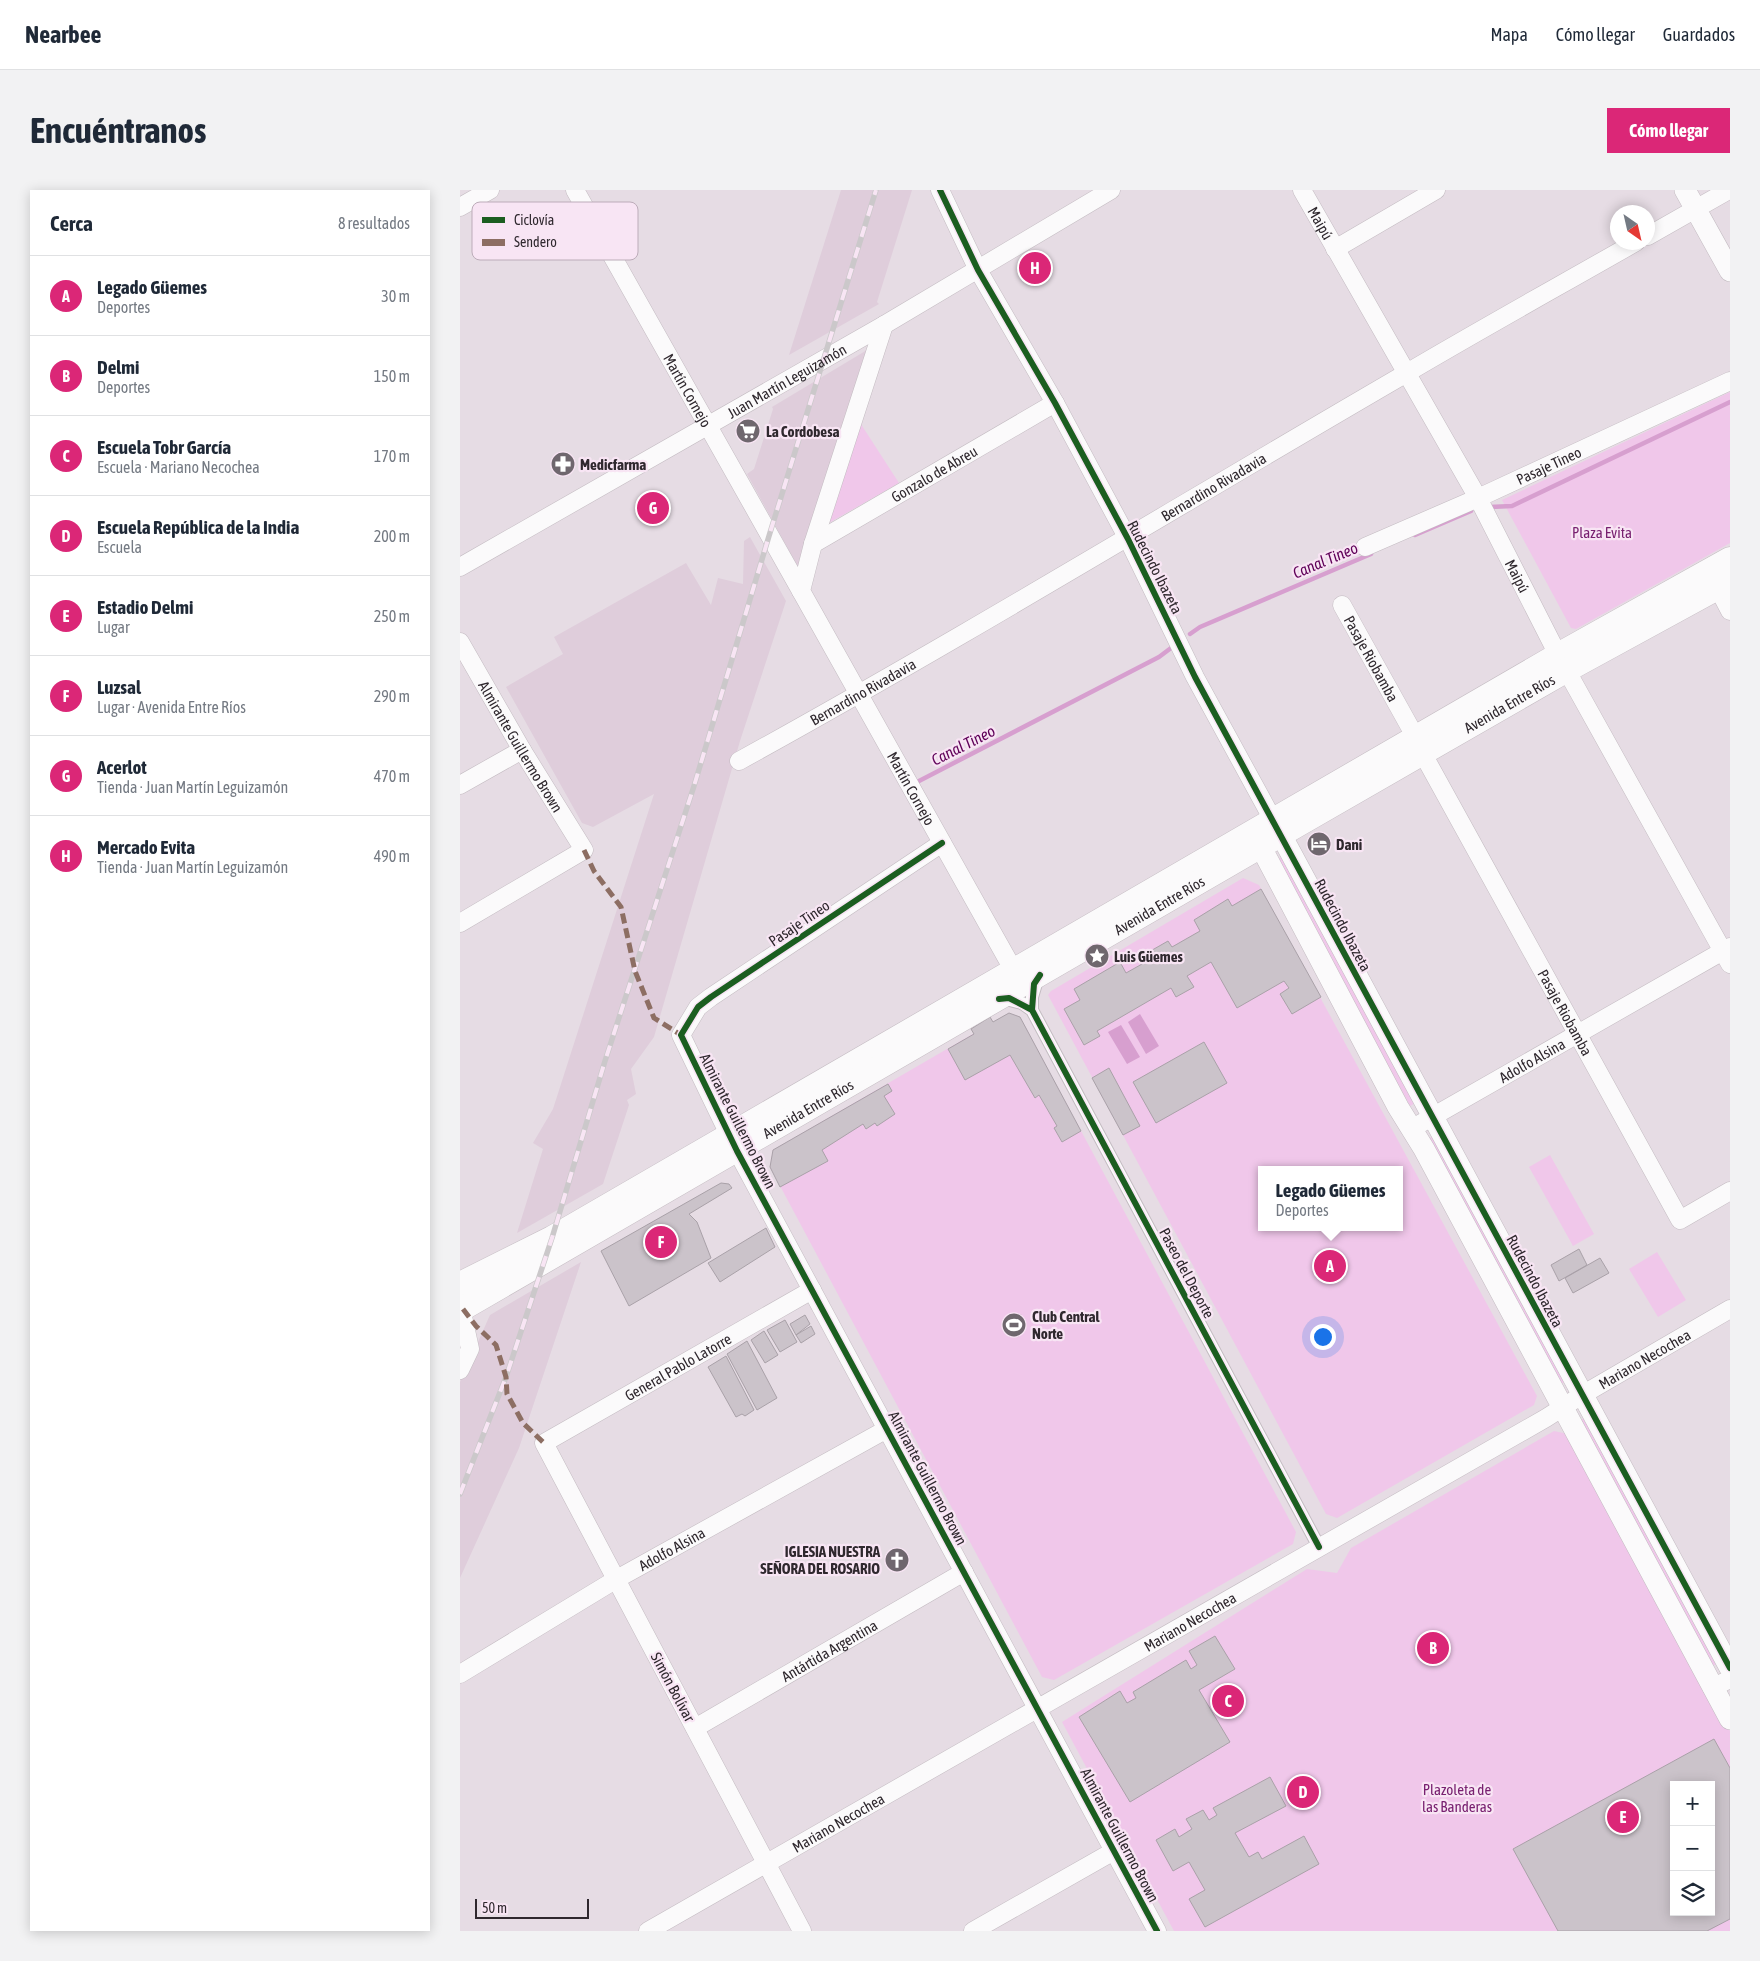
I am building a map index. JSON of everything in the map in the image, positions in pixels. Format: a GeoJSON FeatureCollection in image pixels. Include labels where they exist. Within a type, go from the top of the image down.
{"type":"FeatureCollection","features":[{"type":"Feature","properties":{"kind":"main road","name":"Avenida Entre Ríos"},"geometry":{"type":"LineString","coordinates":[[461,1307],[574,1235],[733,1142],[1025,977],[1266,833],[1420,746],[1562,662],[1730,559]]}},
{"type":"Feature","properties":{"kind":"main road","name":"Avenida Entre Ríos"},"geometry":{"type":"LineString","coordinates":[[1562,662],[1724,585]]}},
{"type":"Feature","properties":{"kind":"main road","name":"Avenida Entre Ríos"},"geometry":{"type":"LineString","coordinates":[[733,1142],[999,998],[1025,977]]}},
{"type":"Feature","properties":{"kind":"main road","name":"Avenida Entre Ríos"},"geometry":{"type":"LineString","coordinates":[[460,1284],[574,1235]]}},
{"type":"Feature","properties":{"kind":"street"},"geometry":{"type":"LineString","coordinates":[[460,207],[490,190]]}},
{"type":"Feature","properties":{"kind":"street","name":"Martín Cornejo"},"geometry":{"type":"LineString","coordinates":[[575,190],[582,202]]}},
{"type":"Feature","properties":{"kind":"street","name":"Rudecindo Ibazeta"},"geometry":{"type":"LineString","coordinates":[[940,190],[978,270],[1055,403],[1128,539],[1196,677],[1266,833],[1411,1129],[1562,1408],[1721,1683],[1730,1720]]}},
{"type":"Feature","properties":{"kind":"street","name":"Juan Martín Leguizamón"},"geometry":{"type":"LineString","coordinates":[[460,567],[706,424],[884,325],[1111,190]]}},
{"type":"Feature","properties":{"kind":"street","name":"Maipú"},"geometry":{"type":"LineString","coordinates":[[1302,190],[1405,374],[1478,498],[1562,662],[1728,954]]}},
{"type":"Feature","properties":{"kind":"street"},"geometry":{"type":"LineString","coordinates":[[1335,249],[1436,190]]}},
{"type":"Feature","properties":{"kind":"street"},"geometry":{"type":"LineString","coordinates":[[1655,230],[1691,199],[1729,190]]}},
{"type":"Feature","properties":{"kind":"street"},"geometry":{"type":"LineString","coordinates":[[1691,199],[1730,271]]}},
{"type":"Feature","properties":{"kind":"street","name":"Bernardino Rivadavia"},"geometry":{"type":"LineString","coordinates":[[739,761],[859,695],[1128,539],[1405,374],[1622,250]]}},
{"type":"Feature","properties":{"kind":"street","name":"Martín Cornejo"},"geometry":{"type":"LineString","coordinates":[[614,260],[942,843],[1025,977]]}},
{"type":"Feature","properties":{"kind":"street"},"geometry":{"type":"LineString","coordinates":[[801,591],[813,544],[884,325]]}},
{"type":"Feature","properties":{"kind":"street","name":"Pasaje Tineo"},"geometry":{"type":"LineString","coordinates":[[1365,547],[1478,498],[1730,381]]}},
{"type":"Feature","properties":{"kind":"street","name":"Gonzalo de Abreu"},"geometry":{"type":"LineString","coordinates":[[813,544],[1055,403]]}},
{"type":"Feature","properties":{"kind":"street"},"geometry":{"type":"LineString","coordinates":[[1724,585],[1730,611]]}},
{"type":"Feature","properties":{"kind":"street","name":"Pasaje Riobamba"},"geometry":{"type":"LineString","coordinates":[[1342,605],[1579,1033],[1680,1220],[1730,1191]]}},
{"type":"Feature","properties":{"kind":"street","name":"Almirante Guillermo Brown"},"geometry":{"type":"LineString","coordinates":[[460,642],[522,750],[584,850],[460,924]]}},
{"type":"Feature","properties":{"kind":"street"},"geometry":{"type":"LineString","coordinates":[[460,785],[522,750]]}},
{"type":"Feature","properties":{"kind":"street","name":"Rudecindo Ibazeta"},"geometry":{"type":"LineString","coordinates":[[1266,833],[1432,1117],[1730,1668]]}},
{"type":"Feature","properties":{"kind":"street","name":"Pasaje Tineo"},"geometry":{"type":"LineString","coordinates":[[682,1035],[698,1007],[711,997],[942,843]]}},
{"type":"Feature","properties":{"kind":"street","name":"Adolfo Alsina"},"geometry":{"type":"LineString","coordinates":[[1411,1129],[1579,1033],[1728,954]]}},
{"type":"Feature","properties":{"kind":"street"},"geometry":{"type":"LineString","coordinates":[[999,998],[1009,998],[1032,1010],[1033,990],[1025,977]]}},
{"type":"Feature","properties":{"kind":"street","name":"Paseo del Deporte"},"geometry":{"type":"LineString","coordinates":[[1032,1010],[1319,1547]]}},
{"type":"Feature","properties":{"kind":"street","name":"Almirante Guillermo Brown"},"geometry":{"type":"LineString","coordinates":[[682,1035],[733,1142],[964,1572],[1040,1709],[1157,1931]]}},
{"type":"Feature","properties":{"kind":"street","name":"General Pablo Latorre"},"geometry":{"type":"LineString","coordinates":[[544,1443],[812,1290]]}},
{"type":"Feature","properties":{"kind":"street"},"geometry":{"type":"LineString","coordinates":[[460,1370],[470,1349],[461,1307]]}},
{"type":"Feature","properties":{"kind":"street","name":"Mariano Necochea"},"geometry":{"type":"LineString","coordinates":[[648,1931],[764,1863],[1040,1709],[1730,1309]]}},
{"type":"Feature","properties":{"kind":"street","name":"Adolfo Alsina"},"geometry":{"type":"LineString","coordinates":[[460,1674],[615,1580],[887,1429]]}},
{"type":"Feature","properties":{"kind":"street","name":"Simón Bolívar"},"geometry":{"type":"LineString","coordinates":[[544,1443],[695,1728],[764,1863],[802,1931]]}},
{"type":"Feature","properties":{"kind":"street","name":"Antártida Argentina"},"geometry":{"type":"LineString","coordinates":[[695,1728],[964,1572]]}},
{"type":"Feature","properties":{"kind":"street"},"geometry":{"type":"LineString","coordinates":[[973,1931],[1114,1851]]}},
{"type":"Feature","properties":{"kind":"shaded area"},"geometry":{"type":"Polygon","coordinates":[[[841,190],[912,190],[877,302],[879,304],[789,355],[841,190]]]}},
{"type":"Feature","properties":{"kind":"shaded area"},"geometry":{"type":"Polygon","coordinates":[[[867,350],[833,471],[798,567],[747,474],[754,469],[773,409],[772,407],[867,350]]]}},
{"type":"Feature","properties":{"kind":"shaded area"},"geometry":{"type":"Polygon","coordinates":[[[750,537],[786,601],[740,741],[654,1037],[631,1069],[636,1094],[627,1100],[629,1105],[603,1184],[517,1233],[543,1149],[533,1143],[553,1109],[654,794],[593,827],[582,823],[506,687],[563,654],[554,637],[686,563],[711,605],[718,578],[743,584],[744,541],[750,537]]]}},
{"type":"Feature","properties":{"kind":"shaded area"},"geometry":{"type":"Polygon","coordinates":[[[1140,1014],[1159,1046],[1146,1054],[1128,1022],[1140,1014]]]}},
{"type":"Feature","properties":{"kind":"shaded area"},"geometry":{"type":"Polygon","coordinates":[[[1121,1025],[1140,1057],[1127,1064],[1108,1032],[1121,1025]]]}},
{"type":"Feature","properties":{"kind":"shaded area"},"geometry":{"type":"Polygon","coordinates":[[[581,1262],[519,1448],[460,1578],[460,1382],[490,1315],[581,1262]]]}},
{"type":"Feature","properties":{"kind":"green space","name":"Plaza Evita"},"geometry":{"type":"Polygon","coordinates":[[[1730,392],[1730,543],[1576,629],[1571,628],[1502,500],[1730,392]]]}},
{"type":"Feature","properties":{"kind":"green space"},"geometry":{"type":"Polygon","coordinates":[[[857,418],[899,483],[820,528],[857,418]]]}},
{"type":"Feature","properties":{"kind":"green space"},"geometry":{"type":"Polygon","coordinates":[[[1283,856],[1417,1102],[1410,1106],[1276,860],[1283,856]]]}},
{"type":"Feature","properties":{"kind":"green space"},"geometry":{"type":"Polygon","coordinates":[[[1243,878],[1259,885],[1537,1396],[1534,1405],[1337,1518],[1326,1514],[1048,995],[1051,991],[1243,878]]]}},
{"type":"Feature","properties":{"kind":"green space"},"geometry":{"type":"Polygon","coordinates":[[[1009,1013],[1020,1017],[1296,1532],[1293,1544],[1054,1680],[1042,1677],[770,1167],[773,1150],[1009,1013]]]}},
{"type":"Feature","properties":{"kind":"green space"},"geometry":{"type":"Polygon","coordinates":[[[1433,1136],[1566,1381],[1559,1385],[1426,1140],[1433,1136]]]}},
{"type":"Feature","properties":{"kind":"green space"},"geometry":{"type":"Polygon","coordinates":[[[1550,1155],[1594,1234],[1573,1246],[1529,1167],[1550,1155]]]}},
{"type":"Feature","properties":{"kind":"green space"},"geometry":{"type":"Polygon","coordinates":[[[1657,1252],[1686,1300],[1658,1317],[1629,1269],[1657,1252]]]}},
{"type":"Feature","properties":{"kind":"green space"},"geometry":{"type":"Polygon","coordinates":[[[1586,1417],[1720,1662],[1712,1666],[1579,1421],[1586,1417]]]}},
{"type":"Feature","properties":{"kind":"green space","name":"Plazoleta de las Banderas"},"geometry":{"type":"Polygon","coordinates":[[[1554,1431],[1568,1434],[1730,1731],[1730,1931],[1174,1931],[1062,1722],[1307,1569],[1337,1573],[1351,1548],[1554,1431]]]}},
{"type":"Feature","properties":{"kind":"building"},"geometry":{"type":"Polygon","coordinates":[[[1261,889],[1321,997],[1292,1014],[1280,994],[1289,988],[1284,981],[1237,1008],[1211,962],[1187,976],[1194,987],[1176,997],[1171,988],[1097,1031],[1100,1036],[1084,1045],[1064,1009],[1080,1000],[1074,989],[1120,962],[1126,973],[1151,959],[1147,953],[1168,941],[1172,947],[1200,931],[1194,920],[1228,899],[1232,906],[1261,889]]]}},
{"type":"Feature","properties":{"kind":"building"},"geometry":{"type":"Polygon","coordinates":[[[1009,1013],[1020,1017],[1081,1131],[1062,1142],[1054,1128],[1057,1126],[1039,1095],[1035,1098],[1010,1055],[965,1080],[948,1049],[974,1034],[971,1029],[990,1017],[993,1022],[1009,1013]]]}},
{"type":"Feature","properties":{"kind":"building"},"geometry":{"type":"Polygon","coordinates":[[[1204,1042],[1227,1083],[1156,1123],[1133,1082],[1204,1042]]]}},
{"type":"Feature","properties":{"kind":"building"},"geometry":{"type":"Polygon","coordinates":[[[1109,1068],[1140,1126],[1123,1135],[1092,1078],[1109,1068]]]}},
{"type":"Feature","properties":{"kind":"building"},"geometry":{"type":"Polygon","coordinates":[[[888,1084],[892,1091],[884,1096],[895,1114],[877,1126],[875,1123],[866,1129],[863,1124],[822,1150],[828,1161],[780,1187],[770,1167],[773,1150],[888,1084]]]}},
{"type":"Feature","properties":{"kind":"building"},"geometry":{"type":"Polygon","coordinates":[[[721,1183],[729,1184],[732,1188],[689,1214],[697,1222],[711,1258],[629,1306],[601,1251],[721,1183]]]}},
{"type":"Feature","properties":{"kind":"building"},"geometry":{"type":"Polygon","coordinates":[[[766,1228],[775,1247],[720,1282],[708,1263],[766,1228]]]}},
{"type":"Feature","properties":{"kind":"building"},"geometry":{"type":"Polygon","coordinates":[[[1579,1249],[1587,1265],[1559,1281],[1551,1265],[1579,1249]]]}},
{"type":"Feature","properties":{"kind":"building"},"geometry":{"type":"Polygon","coordinates":[[[1600,1258],[1609,1273],[1573,1293],[1565,1278],[1600,1258]]]}},
{"type":"Feature","properties":{"kind":"building"},"geometry":{"type":"Polygon","coordinates":[[[805,1315],[810,1324],[796,1335],[790,1324],[805,1315]]]}},
{"type":"Feature","properties":{"kind":"building"},"geometry":{"type":"Polygon","coordinates":[[[785,1320],[797,1342],[780,1352],[767,1330],[785,1320]]]}},
{"type":"Feature","properties":{"kind":"building"},"geometry":{"type":"Polygon","coordinates":[[[811,1326],[815,1334],[801,1343],[796,1335],[811,1326]]]}},
{"type":"Feature","properties":{"kind":"building"},"geometry":{"type":"Polygon","coordinates":[[[764,1331],[778,1355],[765,1363],[751,1340],[764,1331]]]}},
{"type":"Feature","properties":{"kind":"building"},"geometry":{"type":"Polygon","coordinates":[[[747,1341],[777,1398],[757,1410],[727,1354],[747,1341]]]}},
{"type":"Feature","properties":{"kind":"building"},"geometry":{"type":"Polygon","coordinates":[[[726,1356],[754,1410],[745,1416],[742,1414],[736,1417],[708,1367],[726,1356]]]}},
{"type":"Feature","properties":{"kind":"building"},"geometry":{"type":"Polygon","coordinates":[[[1215,1636],[1235,1669],[1199,1690],[1230,1742],[1130,1802],[1079,1717],[1120,1691],[1127,1703],[1136,1698],[1133,1692],[1186,1660],[1191,1669],[1197,1665],[1189,1651],[1215,1636]]]}},
{"type":"Feature","properties":{"kind":"building"},"geometry":{"type":"Polygon","coordinates":[[[1714,1739],[1730,1768],[1730,1919],[1707,1931],[1558,1931],[1513,1849],[1714,1739]]]}},
{"type":"Feature","properties":{"kind":"building"},"geometry":{"type":"Polygon","coordinates":[[[1270,1777],[1286,1806],[1235,1833],[1249,1857],[1258,1852],[1262,1859],[1304,1836],[1319,1864],[1205,1927],[1189,1899],[1205,1890],[1189,1862],[1173,1871],[1156,1840],[1175,1829],[1179,1837],[1192,1829],[1186,1819],[1203,1810],[1209,1820],[1217,1815],[1213,1808],[1270,1777]]]}},
{"type":"Feature","properties":{"kind":"waterway","name":"Canal Tineo"},"geometry":{"type":"LineString","coordinates":[[1490,507],[1512,506],[1730,402]]}},
{"type":"Feature","properties":{"kind":"waterway","name":"Canal Tineo"},"geometry":{"type":"LineString","coordinates":[[1415,535],[1471,511]]}},
{"type":"Feature","properties":{"kind":"waterway","name":"Canal Tineo"},"geometry":{"type":"LineString","coordinates":[[1190,634],[1200,627],[1371,554]]}},
{"type":"Feature","properties":{"kind":"waterway","name":"Canal Tineo"},"geometry":{"type":"LineString","coordinates":[[919,781],[1159,657],[1175,645]]}},
{"type":"Feature","properties":{"kind":"railway"},"geometry":{"type":"LineString","coordinates":[[460,1494],[506,1377],[552,1238],[605,1061],[694,786],[876,190]]}},
{"type":"Feature","properties":{"kind":"marked path"},"geometry":{"type":"LineString","coordinates":[[584,850],[594,871],[621,907],[635,971],[654,1018],[681,1035]]}},
{"type":"Feature","properties":{"kind":"marked path"},"geometry":{"type":"LineString","coordinates":[[463,1309],[476,1326],[496,1345],[506,1377],[507,1394],[523,1423],[544,1443]]}},
{"type":"Feature","properties":{"kind":"cycle path"},"geometry":{"type":"LineString","coordinates":[[940,190],[978,270],[1055,403],[1128,539],[1195,677],[1730,1668]]}},
{"type":"Feature","properties":{"kind":"cycle path"},"geometry":{"type":"LineString","coordinates":[[942,843],[711,997],[698,1007],[681,1035],[737,1151],[1157,1931]]}},
{"type":"Feature","properties":{"kind":"cycle path"},"geometry":{"type":"LineString","coordinates":[[999,999],[1009,998],[1032,1010],[1034,984],[1040,975]]}},
{"type":"Feature","properties":{"kind":"cycle path"},"geometry":{"type":"LineString","coordinates":[[1032,1010],[1319,1547]]}},
{"type":"Feature","properties":{"kind":"place","name":"Mercado Evita"},"geometry":{"type":"Point","coordinates":[1035,268]}},
{"type":"Feature","properties":{"kind":"place","name":"La Cordobesa"},"geometry":{"type":"Point","coordinates":[748,431]}},
{"type":"Feature","properties":{"kind":"place","name":"Medicfarma"},"geometry":{"type":"Point","coordinates":[563,464]}},
{"type":"Feature","properties":{"kind":"place","name":"Acerlot"},"geometry":{"type":"Point","coordinates":[653,508]}},
{"type":"Feature","properties":{"kind":"place","name":"Dani"},"geometry":{"type":"Point","coordinates":[1319,844]}},
{"type":"Feature","properties":{"kind":"place","name":"Luis Güemes"},"geometry":{"type":"Point","coordinates":[1097,956]}},
{"type":"Feature","properties":{"kind":"place","name":"Luzsal"},"geometry":{"type":"Point","coordinates":[661,1242]}},
{"type":"Feature","properties":{"kind":"place","name":"Legado Güemes"},"geometry":{"type":"Point","coordinates":[1330,1266]}},
{"type":"Feature","properties":{"kind":"place","name":"Club Central Norte"},"geometry":{"type":"Point","coordinates":[1014,1325]}},
{"type":"Feature","properties":{"kind":"place","name":"IGLESIA NUESTRA SEÑORA DEL ROSARIO"},"geometry":{"type":"Point","coordinates":[897,1560]}},
{"type":"Feature","properties":{"kind":"place","name":"Delmi"},"geometry":{"type":"Point","coordinates":[1433,1648]}},
{"type":"Feature","properties":{"kind":"place","name":"Escuela Tobr García"},"geometry":{"type":"Point","coordinates":[1228,1701]}},
{"type":"Feature","properties":{"kind":"place","name":"Escuela República de la India"},"geometry":{"type":"Point","coordinates":[1303,1792]}},
{"type":"Feature","properties":{"kind":"place","name":"Estadio Delmi"},"geometry":{"type":"Point","coordinates":[1623,1817]}}]}
